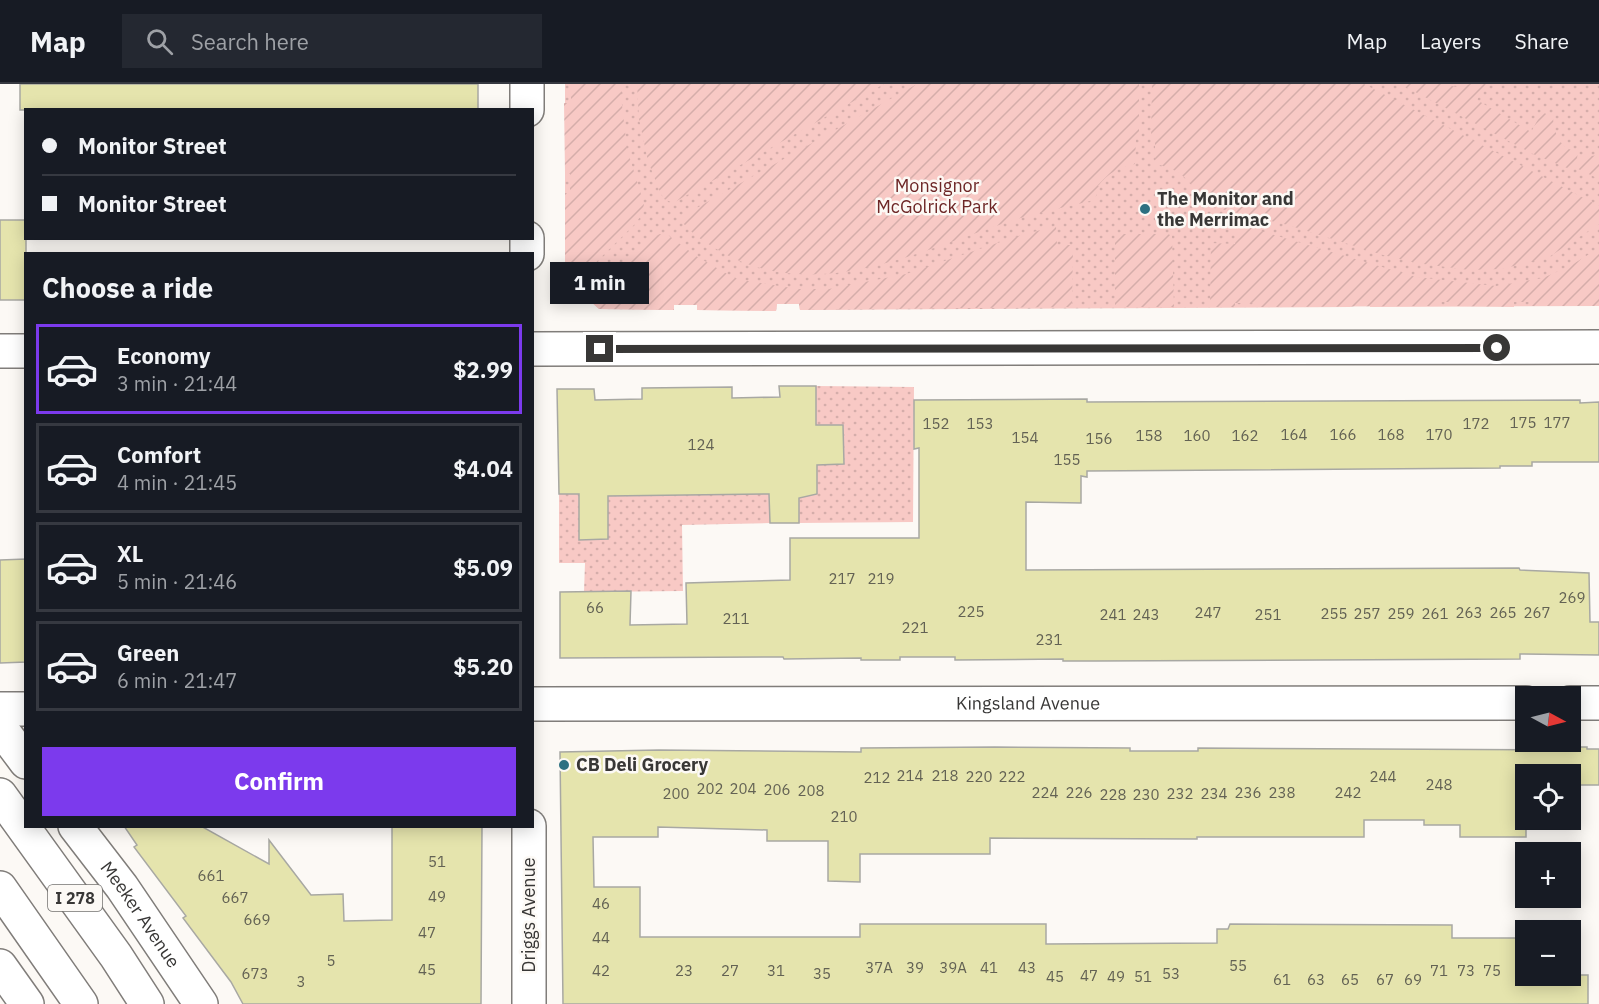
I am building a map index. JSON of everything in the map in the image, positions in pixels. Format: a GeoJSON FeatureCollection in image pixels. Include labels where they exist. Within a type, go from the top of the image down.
{"type":"FeatureCollection","features":[{"type":"Feature","properties":{"kind":"main road"},"geometry":{"type":"LineString","coordinates":[[527,84],[527,108]]}},
{"type":"Feature","properties":{"kind":"main road"},"geometry":{"type":"LineString","coordinates":[[534,349],[1599,347]]}},
{"type":"Feature","properties":{"kind":"main road"},"geometry":{"type":"LineString","coordinates":[[0,351],[24,351]]}},
{"type":"Feature","properties":{"kind":"main road","name":"Kingsland Avenue"},"geometry":{"type":"LineString","coordinates":[[534,704],[1515,703]]}},
{"type":"Feature","properties":{"kind":"main road"},"geometry":{"type":"LineString","coordinates":[[1581,703],[1599,703]]}},
{"type":"Feature","properties":{"kind":"main road"},"geometry":{"type":"LineString","coordinates":[[0,709],[24,709]]}},
{"type":"Feature","properties":{"kind":"main road"},"geometry":{"type":"LineString","coordinates":[[0,727],[24,759]]}},
{"type":"Feature","properties":{"kind":"main road","name":"I 278"},"geometry":{"type":"LineString","coordinates":[[0,795],[116,956],[147,1004]]}},
{"type":"Feature","properties":{"kind":"main road","name":"Meeker Avenue"},"geometry":{"type":"LineString","coordinates":[[77,828],[134,904],[201,1004]]}},
{"type":"Feature","properties":{"kind":"main road","name":"Driggs Avenue"},"geometry":{"type":"LineString","coordinates":[[529,828],[529,1004]]}},
{"type":"Feature","properties":{"kind":"main road","name":"I 278"},"geometry":{"type":"LineString","coordinates":[[0,888],[81,1004]]}},
{"type":"Feature","properties":{"kind":"main road"},"geometry":{"type":"LineString","coordinates":[[0,966],[27,1004]]}},
{"type":"Feature","properties":{"kind":"green space","name":"Monsignor McGolrick Park"},"geometry":{"type":"Polygon","coordinates":[[[565,84],[1599,84],[1599,306],[1370,307],[1369,302],[1350,307],[800,310],[799,304],[777,304],[776,311],[697,310],[697,305],[674,305],[674,310],[599,309],[565,276],[565,84]]]}},
{"type":"Feature","properties":{"kind":"green space"},"geometry":{"type":"Polygon","coordinates":[[[571,84],[622,84],[621,96],[627,149],[644,204],[642,214],[636,223],[579,279],[571,281],[565,276],[565,193],[570,193],[570,174],[565,173],[564,103],[571,103],[571,84]]]}},
{"type":"Feature","properties":{"kind":"green space"},"geometry":{"type":"Polygon","coordinates":[[[637,84],[884,84],[673,203],[664,199],[648,161],[639,119],[637,84]]]}},
{"type":"Feature","properties":{"kind":"green space"},"geometry":{"type":"Polygon","coordinates":[[[917,84],[1139,84],[1139,137],[1136,138],[1135,164],[1110,174],[1098,186],[1100,187],[1094,200],[1027,216],[878,265],[840,272],[802,274],[764,269],[721,252],[698,237],[683,223],[686,214],[917,84]]]}},
{"type":"Feature","properties":{"kind":"green space"},"geometry":{"type":"Polygon","coordinates":[[[1152,84],[1364,84],[1599,206],[1599,224],[1549,257],[1502,269],[1469,270],[1416,263],[1383,255],[1288,225],[1196,203],[1190,188],[1193,186],[1189,181],[1176,171],[1155,164],[1155,138],[1151,138],[1152,84]]]}},
{"type":"Feature","properties":{"kind":"green space"},"geometry":{"type":"Polygon","coordinates":[[[1400,84],[1441,84],[1457,87],[1486,84],[1477,100],[1531,132],[1542,112],[1553,117],[1559,140],[1567,148],[1578,152],[1577,158],[1599,155],[1599,179],[1574,167],[1572,170],[1533,154],[1400,84]]]}},
{"type":"Feature","properties":{"kind":"green space"},"geometry":{"type":"Polygon","coordinates":[[[1237,224],[1416,277],[1496,286],[1543,278],[1570,266],[1599,248],[1599,306],[1530,306],[1530,302],[1514,302],[1514,307],[1452,306],[1451,302],[1434,302],[1433,306],[1256,307],[1256,303],[1235,303],[1235,307],[1210,307],[1211,243],[1235,244],[1237,224]]]}},
{"type":"Feature","properties":{"kind":"green space"},"geometry":{"type":"Polygon","coordinates":[[[1056,226],[1057,245],[1073,245],[1072,307],[800,310],[799,304],[777,304],[776,311],[697,310],[697,305],[674,305],[674,310],[599,309],[591,302],[592,296],[652,237],[660,234],[668,235],[696,256],[736,279],[798,289],[829,289],[906,274],[1018,236],[1056,226]]]}},
{"type":"Feature","properties":{"kind":"green space"},"geometry":{"type":"Polygon","coordinates":[[[1121,234],[1168,234],[1172,236],[1174,307],[1115,307],[1115,240],[1121,234]]]}},
{"type":"Feature","properties":{"kind":"green space"},"geometry":{"type":"Polygon","coordinates":[[[816,386],[914,387],[913,522],[799,523],[799,494],[817,465],[844,464],[843,425],[816,425],[816,386]]]}},
{"type":"Feature","properties":{"kind":"green space"},"geometry":{"type":"Polygon","coordinates":[[[607,483],[767,484],[770,523],[682,525],[683,591],[584,592],[585,563],[559,563],[559,494],[579,494],[579,540],[608,539],[607,483]]]}},
{"type":"Feature","properties":{"kind":"building"},"geometry":{"type":"Polygon","coordinates":[[[20,84],[478,84],[478,108],[24,108],[20,110],[20,84]]]}},
{"type":"Feature","properties":{"kind":"building"},"geometry":{"type":"Polygon","coordinates":[[[0,220],[24,220],[26,252],[24,252],[24,300],[0,300],[0,220]]]}},
{"type":"Feature","properties":{"kind":"building"},"geometry":{"type":"Polygon","coordinates":[[[779,386],[816,386],[816,425],[843,425],[844,464],[817,465],[817,494],[799,498],[799,523],[770,523],[769,494],[608,496],[608,539],[579,540],[579,494],[559,494],[557,389],[594,389],[595,400],[642,399],[642,388],[732,387],[732,398],[780,397],[779,386]]]}},
{"type":"Feature","properties":{"kind":"building"},"geometry":{"type":"Polygon","coordinates":[[[1087,399],[1087,402],[1580,400],[1580,403],[1599,402],[1599,462],[1532,462],[1532,466],[1500,466],[1500,468],[1087,471],[1087,477],[1081,476],[1081,503],[1026,502],[1026,570],[1519,568],[1520,570],[1589,573],[1590,622],[1599,622],[1599,655],[1520,654],[1520,659],[1096,661],[955,660],[955,657],[900,657],[900,660],[784,659],[783,657],[560,658],[560,592],[631,591],[630,625],[687,624],[686,583],[790,580],[790,538],[919,538],[919,448],[914,449],[914,400],[1087,399]]]}},
{"type":"Feature","properties":{"kind":"building"},"geometry":{"type":"Polygon","coordinates":[[[24,559],[24,662],[0,663],[0,560],[24,559]]]}},
{"type":"Feature","properties":{"kind":"building"},"geometry":{"type":"Polygon","coordinates":[[[1581,747],[1587,747],[1587,749],[1599,749],[1599,785],[1581,785],[1581,764],[1515,764],[1515,830],[1526,830],[1526,837],[1460,837],[1460,825],[1424,825],[1424,820],[1364,820],[1364,837],[990,838],[990,854],[860,854],[860,882],[828,881],[828,841],[767,841],[767,830],[658,827],[658,837],[593,837],[594,887],[640,887],[640,937],[860,937],[860,924],[1046,924],[1046,944],[1217,943],[1217,929],[1228,929],[1230,924],[1452,925],[1452,938],[1515,938],[1515,986],[1581,986],[1581,975],[1588,975],[1588,1004],[563,1004],[560,752],[659,750],[861,752],[861,748],[1130,748],[1130,751],[1198,751],[1198,748],[1581,752],[1581,747]]]}},
{"type":"Feature","properties":{"kind":"building"},"geometry":{"type":"Polygon","coordinates":[[[125,828],[205,828],[269,864],[269,840],[311,895],[343,894],[344,921],[392,920],[392,828],[482,828],[481,1004],[243,1004],[231,982],[183,918],[186,916],[134,847],[137,845],[125,828]]]}},
{"type":"Feature","properties":{"kind":"place","name":"The Monitor and the Merrimac"},"geometry":{"type":"Point","coordinates":[1145,209]}},
{"type":"Feature","properties":{"kind":"place","name":"CB Deli Grocery"},"geometry":{"type":"Point","coordinates":[564,765]}},
{"type":"Feature","properties":{"kind":"route"},"geometry":{"type":"LineString","coordinates":[[600,349],[1497,348]]}}]}
